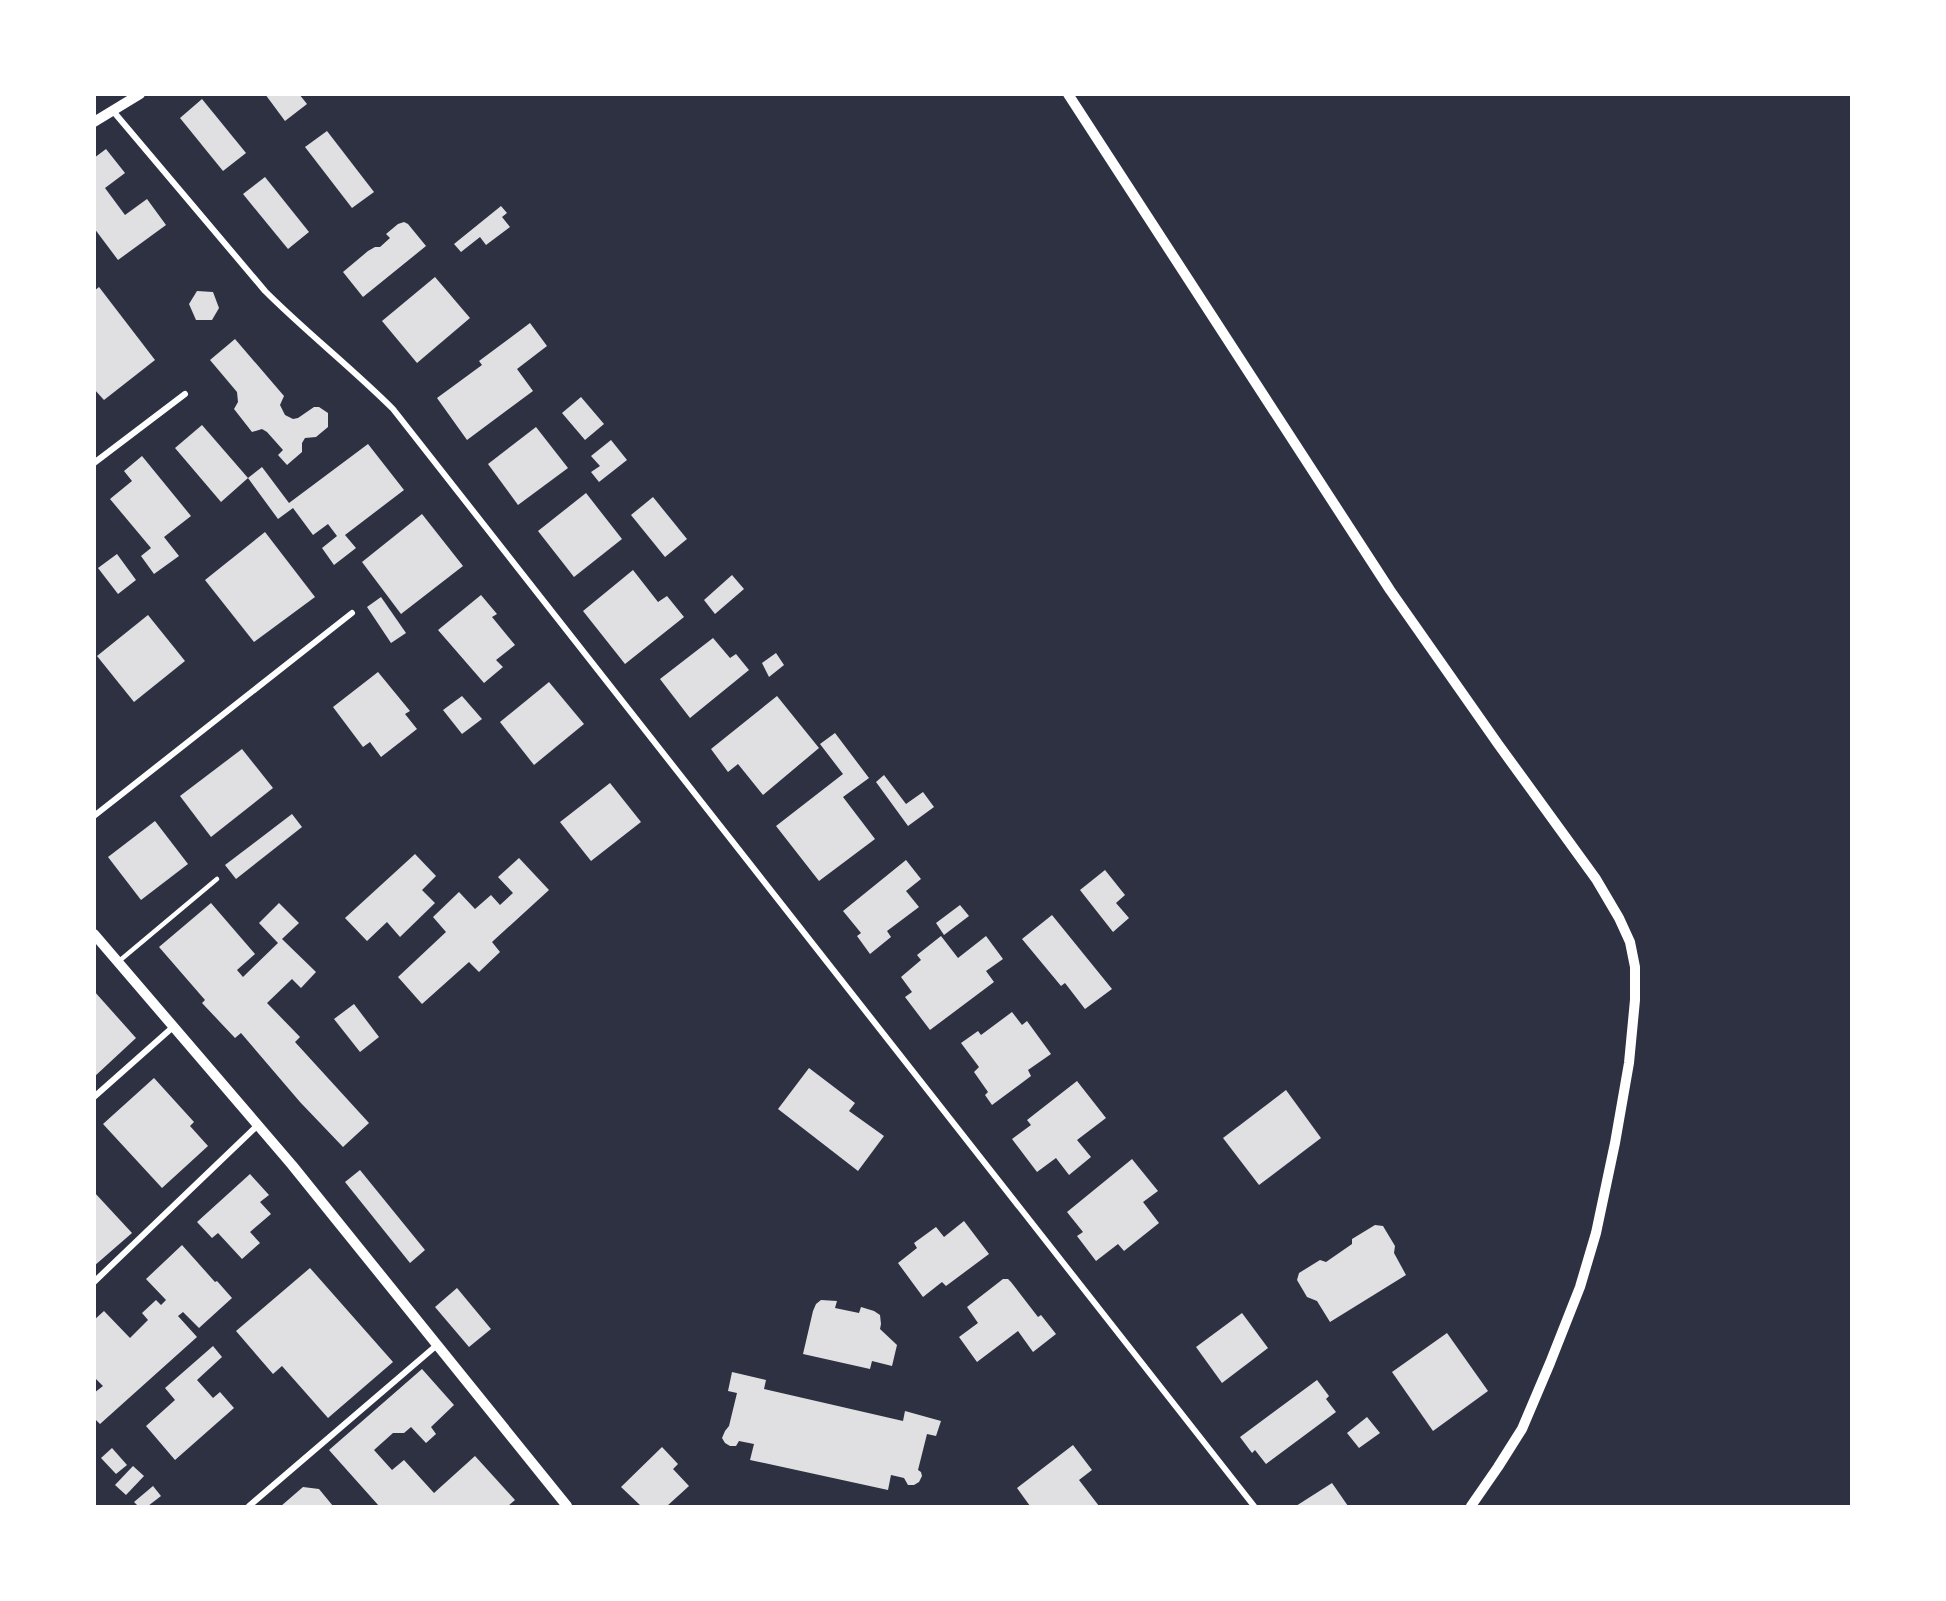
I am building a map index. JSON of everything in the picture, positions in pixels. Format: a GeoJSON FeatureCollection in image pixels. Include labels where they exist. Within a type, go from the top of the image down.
{"type":"FeatureCollection","features":[{"type":"Feature","properties":{"kind":"street"},"geometry":{"type":"LineString","coordinates":[[94,122],[140,94]]}},
{"type":"Feature","properties":{"kind":"street"},"geometry":{"type":"LineString","coordinates":[[1068,94],[1390,591],[1596,879],[1630,942],[1635,967],[1635,1000],[1629,1063],[1616,1143],[1596,1233],[1580,1287],[1522,1429],[1471,1506]]}},
{"type":"Feature","properties":{"kind":"street"},"geometry":{"type":"LineString","coordinates":[[113,111],[232,255],[265,291],[393,409],[1254,1506]]}},
{"type":"Feature","properties":{"kind":"street"},"geometry":{"type":"LineString","coordinates":[[94,463],[185,394]]}},
{"type":"Feature","properties":{"kind":"street"},"geometry":{"type":"LineString","coordinates":[[94,816],[352,613]]}},
{"type":"Feature","properties":{"kind":"street"},"geometry":{"type":"LineString","coordinates":[[94,934],[292,1165],[567,1506]]}},
{"type":"Feature","properties":{"kind":"street"},"geometry":{"type":"LineString","coordinates":[[94,1097],[173,1027]]}},
{"type":"Feature","properties":{"kind":"street"},"geometry":{"type":"LineString","coordinates":[[94,1282],[258,1125]]}},
{"type":"Feature","properties":{"kind":"street"},"geometry":{"type":"LineString","coordinates":[[249,1506],[437,1346]]}},
{"type":"Feature","properties":{"kind":"lane"},"geometry":{"type":"LineString","coordinates":[[118,962],[217,879]]}},
{"type":"Feature","properties":{"kind":"building"},"geometry":{"type":"Polygon","coordinates":[[[265,94],[299,94],[307,104],[285,121],[265,94]]]}},
{"type":"Feature","properties":{"kind":"building"},"geometry":{"type":"Polygon","coordinates":[[[202,99],[246,153],[223,171],[180,118],[202,99]]]}},
{"type":"Feature","properties":{"kind":"building"},"geometry":{"type":"Polygon","coordinates":[[[327,131],[374,192],[352,208],[305,147],[327,131]]]}},
{"type":"Feature","properties":{"kind":"building"},"geometry":{"type":"Polygon","coordinates":[[[106,149],[125,173],[105,188],[125,215],[147,199],[166,225],[118,260],[94,228],[94,158],[106,149]]]}},
{"type":"Feature","properties":{"kind":"building"},"geometry":{"type":"Polygon","coordinates":[[[265,177],[309,232],[288,249],[243,194],[265,177]]]}},
{"type":"Feature","properties":{"kind":"building"},"geometry":{"type":"Polygon","coordinates":[[[501,206],[507,213],[502,217],[510,227],[486,245],[480,237],[461,252],[454,244],[501,206]]]}},
{"type":"Feature","properties":{"kind":"building"},"geometry":{"type":"Polygon","coordinates":[[[404,222],[426,246],[363,297],[343,272],[368,251],[380,247],[390,238],[386,234],[404,222]]]}},
{"type":"Feature","properties":{"kind":"building"},"geometry":{"type":"Polygon","coordinates":[[[435,277],[470,318],[417,363],[382,321],[435,277]]]}},
{"type":"Feature","properties":{"kind":"building"},"geometry":{"type":"Polygon","coordinates":[[[99,287],[155,360],[104,400],[94,389],[94,291],[99,287]]]}},
{"type":"Feature","properties":{"kind":"building"},"geometry":{"type":"Polygon","coordinates":[[[197,291],[213,292],[219,308],[212,320],[196,320],[189,304],[197,291]]]}},
{"type":"Feature","properties":{"kind":"building"},"geometry":{"type":"Polygon","coordinates":[[[530,323],[547,346],[517,369],[533,391],[467,440],[437,398],[482,365],[479,361],[530,323]]]}},
{"type":"Feature","properties":{"kind":"building"},"geometry":{"type":"Polygon","coordinates":[[[235,339],[284,396],[280,405],[285,415],[293,419],[298,418],[314,407],[319,407],[328,413],[328,427],[316,437],[305,438],[302,443],[302,452],[287,465],[278,455],[283,450],[267,432],[262,429],[252,432],[234,409],[238,402],[237,392],[210,360],[235,339]]]}},
{"type":"Feature","properties":{"kind":"building"},"geometry":{"type":"Polygon","coordinates":[[[581,397],[604,424],[585,440],[562,413],[581,397]]]}},
{"type":"Feature","properties":{"kind":"building"},"geometry":{"type":"Polygon","coordinates":[[[202,425],[248,478],[221,502],[175,448],[202,425]]]}},
{"type":"Feature","properties":{"kind":"building"},"geometry":{"type":"Polygon","coordinates":[[[536,427],[568,468],[518,505],[488,464],[536,427]]]}},
{"type":"Feature","properties":{"kind":"building"},"geometry":{"type":"Polygon","coordinates":[[[611,440],[627,460],[599,482],[591,472],[600,466],[591,456],[611,440]]]}},
{"type":"Feature","properties":{"kind":"building"},"geometry":{"type":"Polygon","coordinates":[[[368,444],[404,490],[345,535],[356,548],[334,565],[322,548],[337,536],[328,524],[313,535],[293,508],[278,519],[248,478],[262,467],[289,503],[368,444]]]}},
{"type":"Feature","properties":{"kind":"building"},"geometry":{"type":"Polygon","coordinates":[[[142,456],[191,516],[164,537],[179,556],[154,574],[141,556],[151,548],[110,499],[132,481],[124,471],[142,456]]]}},
{"type":"Feature","properties":{"kind":"building"},"geometry":{"type":"Polygon","coordinates":[[[586,493],[622,539],[574,577],[538,531],[586,493]]]}},
{"type":"Feature","properties":{"kind":"building"},"geometry":{"type":"Polygon","coordinates":[[[653,497],[687,539],[665,557],[631,515],[653,497]]]}},
{"type":"Feature","properties":{"kind":"building"},"geometry":{"type":"Polygon","coordinates":[[[422,514],[463,566],[401,614],[362,562],[422,514]]]}},
{"type":"Feature","properties":{"kind":"building"},"geometry":{"type":"Polygon","coordinates":[[[265,532],[315,597],[254,642],[205,580],[265,532]]]}},
{"type":"Feature","properties":{"kind":"building"},"geometry":{"type":"Polygon","coordinates":[[[117,554],[136,580],[118,594],[98,568],[117,554]]]}},
{"type":"Feature","properties":{"kind":"building"},"geometry":{"type":"Polygon","coordinates":[[[633,570],[658,602],[667,596],[684,617],[625,664],[583,611],[633,570]]]}},
{"type":"Feature","properties":{"kind":"building"},"geometry":{"type":"Polygon","coordinates":[[[732,575],[744,589],[715,614],[704,600],[732,575]]]}},
{"type":"Feature","properties":{"kind":"building"},"geometry":{"type":"Polygon","coordinates":[[[481,595],[497,614],[492,617],[515,645],[496,660],[503,667],[484,683],[438,630],[481,595]]]}},
{"type":"Feature","properties":{"kind":"building"},"geometry":{"type":"Polygon","coordinates":[[[381,597],[406,633],[391,643],[367,607],[381,597]]]}},
{"type":"Feature","properties":{"kind":"building"},"geometry":{"type":"Polygon","coordinates":[[[148,615],[185,661],[134,702],[97,656],[148,615]]]}},
{"type":"Feature","properties":{"kind":"building"},"geometry":{"type":"Polygon","coordinates":[[[713,638],[730,658],[736,654],[749,670],[690,718],[660,679],[713,638]]]}},
{"type":"Feature","properties":{"kind":"building"},"geometry":{"type":"Polygon","coordinates":[[[776,653],[784,665],[769,677],[762,663],[776,653]]]}},
{"type":"Feature","properties":{"kind":"building"},"geometry":{"type":"Polygon","coordinates":[[[378,672],[410,711],[405,714],[417,729],[381,757],[370,742],[363,747],[333,707],[378,672]]]}},
{"type":"Feature","properties":{"kind":"building"},"geometry":{"type":"Polygon","coordinates":[[[549,682],[584,724],[534,765],[500,722],[549,682]]]}},
{"type":"Feature","properties":{"kind":"building"},"geometry":{"type":"Polygon","coordinates":[[[462,696],[482,719],[462,734],[443,710],[462,696]]]}},
{"type":"Feature","properties":{"kind":"building"},"geometry":{"type":"Polygon","coordinates":[[[777,696],[819,748],[763,795],[738,764],[728,772],[711,749],[777,696]]]}},
{"type":"Feature","properties":{"kind":"building"},"geometry":{"type":"Polygon","coordinates":[[[835,733],[869,778],[843,797],[875,839],[819,881],[776,826],[843,774],[820,744],[835,733]]]}},
{"type":"Feature","properties":{"kind":"building"},"geometry":{"type":"Polygon","coordinates":[[[242,749],[273,788],[211,837],[180,796],[242,749]]]}},
{"type":"Feature","properties":{"kind":"building"},"geometry":{"type":"Polygon","coordinates":[[[884,775],[906,804],[923,792],[934,807],[908,826],[876,782],[884,775]]]}},
{"type":"Feature","properties":{"kind":"building"},"geometry":{"type":"Polygon","coordinates":[[[610,783],[641,822],[591,861],[560,822],[610,783]]]}},
{"type":"Feature","properties":{"kind":"building"},"geometry":{"type":"Polygon","coordinates":[[[292,814],[302,827],[236,879],[225,865],[292,814]]]}},
{"type":"Feature","properties":{"kind":"building"},"geometry":{"type":"Polygon","coordinates":[[[155,821],[188,864],[141,900],[108,857],[155,821]]]}},
{"type":"Feature","properties":{"kind":"building"},"geometry":{"type":"Polygon","coordinates":[[[415,854],[436,876],[422,890],[435,903],[400,937],[387,922],[367,941],[345,918],[415,854]]]}},
{"type":"Feature","properties":{"kind":"building"},"geometry":{"type":"Polygon","coordinates":[[[519,858],[549,890],[492,942],[500,952],[479,972],[469,962],[422,1004],[398,977],[446,932],[433,917],[459,892],[475,909],[491,895],[500,905],[513,893],[498,877],[519,858]]]}},
{"type":"Feature","properties":{"kind":"building"},"geometry":{"type":"Polygon","coordinates":[[[906,860],[921,879],[906,891],[919,907],[887,931],[891,937],[870,954],[857,936],[861,933],[843,911],[906,860]]]}},
{"type":"Feature","properties":{"kind":"building"},"geometry":{"type":"Polygon","coordinates":[[[1105,870],[1125,895],[1116,903],[1129,918],[1113,932],[1080,890],[1105,870]]]}},
{"type":"Feature","properties":{"kind":"building"},"geometry":{"type":"Polygon","coordinates":[[[211,903],[255,954],[237,970],[243,977],[278,943],[259,923],[279,903],[299,923],[282,939],[316,972],[301,988],[292,979],[267,1003],[300,1037],[295,1042],[369,1123],[343,1147],[300,1102],[241,1033],[235,1038],[202,1003],[205,1000],[159,947],[211,903]]]}},
{"type":"Feature","properties":{"kind":"building"},"geometry":{"type":"Polygon","coordinates":[[[960,905],[969,916],[944,935],[936,923],[960,905]]]}},
{"type":"Feature","properties":{"kind":"building"},"geometry":{"type":"Polygon","coordinates":[[[1052,915],[1112,989],[1085,1009],[1065,983],[1061,986],[1022,939],[1052,915]]]}},
{"type":"Feature","properties":{"kind":"building"},"geometry":{"type":"Polygon","coordinates":[[[941,936],[958,958],[986,936],[1003,959],[986,971],[994,982],[930,1030],[905,997],[912,992],[901,977],[921,960],[917,955],[941,936]]]}},
{"type":"Feature","properties":{"kind":"building"},"geometry":{"type":"Polygon","coordinates":[[[94,991],[136,1038],[94,1077],[94,991]]]}},
{"type":"Feature","properties":{"kind":"building"},"geometry":{"type":"Polygon","coordinates":[[[354,1004],[379,1037],[360,1052],[334,1019],[354,1004]]]}},
{"type":"Feature","properties":{"kind":"building"},"geometry":{"type":"Polygon","coordinates":[[[1012,1012],[1022,1025],[1027,1021],[1051,1054],[1028,1070],[1031,1076],[992,1105],[985,1095],[988,1092],[974,1072],[979,1067],[961,1043],[978,1031],[981,1035],[1012,1012]]]}},
{"type":"Feature","properties":{"kind":"building"},"geometry":{"type":"Polygon","coordinates":[[[809,1068],[855,1103],[849,1111],[884,1136],[858,1171],[778,1109],[809,1068]]]}},
{"type":"Feature","properties":{"kind":"building"},"geometry":{"type":"Polygon","coordinates":[[[154,1078],[194,1122],[190,1126],[208,1146],[162,1188],[103,1124],[154,1078]]]}},
{"type":"Feature","properties":{"kind":"building"},"geometry":{"type":"Polygon","coordinates":[[[1077,1081],[1106,1118],[1077,1140],[1091,1157],[1069,1175],[1056,1158],[1037,1172],[1012,1139],[1031,1125],[1027,1120],[1077,1081]]]}},
{"type":"Feature","properties":{"kind":"building"},"geometry":{"type":"Polygon","coordinates":[[[1286,1090],[1321,1138],[1259,1185],[1223,1138],[1286,1090]]]}},
{"type":"Feature","properties":{"kind":"building"},"geometry":{"type":"Polygon","coordinates":[[[1132,1159],[1158,1191],[1143,1202],[1159,1223],[1124,1251],[1118,1244],[1096,1261],[1077,1236],[1083,1232],[1067,1212],[1132,1159]]]}},
{"type":"Feature","properties":{"kind":"building"},"geometry":{"type":"Polygon","coordinates":[[[360,1170],[425,1250],[410,1263],[345,1182],[360,1170]]]}},
{"type":"Feature","properties":{"kind":"building"},"geometry":{"type":"Polygon","coordinates":[[[250,1174],[269,1195],[260,1202],[271,1214],[250,1232],[260,1243],[242,1259],[218,1233],[212,1238],[197,1222],[250,1174]]]}},
{"type":"Feature","properties":{"kind":"building"},"geometry":{"type":"Polygon","coordinates":[[[94,1192],[132,1233],[94,1266],[94,1192]]]}},
{"type":"Feature","properties":{"kind":"building"},"geometry":{"type":"Polygon","coordinates":[[[964,1221],[989,1254],[946,1286],[942,1282],[923,1297],[898,1263],[917,1248],[914,1243],[936,1227],[944,1237],[964,1221]]]}},
{"type":"Feature","properties":{"kind":"building"},"geometry":{"type":"Polygon","coordinates":[[[1375,1225],[1383,1226],[1395,1246],[1394,1253],[1406,1275],[1330,1322],[1317,1301],[1307,1297],[1297,1280],[1299,1273],[1320,1260],[1326,1262],[1352,1244],[1352,1239],[1375,1225]]]}},
{"type":"Feature","properties":{"kind":"building"},"geometry":{"type":"Polygon","coordinates":[[[182,1245],[232,1298],[199,1328],[183,1312],[178,1316],[197,1337],[100,1424],[94,1418],[94,1393],[103,1386],[94,1377],[94,1320],[104,1311],[130,1338],[148,1320],[142,1313],[156,1300],[161,1305],[166,1300],[146,1279],[182,1245]]]}},
{"type":"Feature","properties":{"kind":"building"},"geometry":{"type":"Polygon","coordinates":[[[310,1268],[393,1362],[328,1418],[282,1366],[273,1374],[236,1331],[310,1268]]]}},
{"type":"Feature","properties":{"kind":"building"},"geometry":{"type":"Polygon","coordinates":[[[1003,1279],[1011,1282],[1038,1317],[1041,1315],[1056,1334],[1033,1352],[1018,1331],[977,1362],[959,1337],[978,1323],[967,1307],[1003,1279]]]}},
{"type":"Feature","properties":{"kind":"building"},"geometry":{"type":"Polygon","coordinates":[[[457,1288],[491,1329],[469,1347],[435,1307],[457,1288]]]}},
{"type":"Feature","properties":{"kind":"building"},"geometry":{"type":"Polygon","coordinates":[[[821,1300],[837,1301],[835,1308],[859,1313],[861,1307],[880,1315],[880,1329],[897,1345],[892,1366],[872,1361],[870,1369],[803,1354],[813,1311],[821,1300]]]}},
{"type":"Feature","properties":{"kind":"building"},"geometry":{"type":"Polygon","coordinates":[[[1242,1313],[1268,1348],[1222,1383],[1196,1347],[1242,1313]]]}},
{"type":"Feature","properties":{"kind":"building"},"geometry":{"type":"Polygon","coordinates":[[[1447,1333],[1488,1391],[1433,1431],[1392,1372],[1447,1333]]]}},
{"type":"Feature","properties":{"kind":"building"},"geometry":{"type":"Polygon","coordinates":[[[213,1346],[222,1357],[197,1380],[213,1398],[220,1392],[234,1408],[175,1460],[146,1426],[175,1400],[165,1388],[213,1346]]]}},
{"type":"Feature","properties":{"kind":"building"},"geometry":{"type":"Polygon","coordinates":[[[422,1369],[454,1405],[431,1427],[436,1434],[426,1443],[411,1427],[404,1433],[393,1433],[374,1450],[392,1470],[404,1460],[434,1493],[475,1456],[515,1500],[508,1506],[379,1506],[329,1450],[422,1369]]]}},
{"type":"Feature","properties":{"kind":"building"},"geometry":{"type":"Polygon","coordinates":[[[732,1372],[766,1380],[764,1389],[903,1421],[905,1411],[941,1421],[936,1436],[927,1434],[918,1470],[922,1476],[919,1482],[908,1485],[904,1478],[891,1475],[888,1490],[750,1460],[754,1444],[739,1441],[736,1446],[730,1446],[722,1438],[729,1426],[737,1393],[728,1391],[732,1372]]]}},
{"type":"Feature","properties":{"kind":"building"},"geometry":{"type":"Polygon","coordinates":[[[1317,1380],[1329,1396],[1326,1399],[1336,1412],[1266,1464],[1255,1450],[1252,1453],[1240,1437],[1317,1380]]]}},
{"type":"Feature","properties":{"kind":"building"},"geometry":{"type":"Polygon","coordinates":[[[1367,1417],[1380,1433],[1359,1448],[1347,1433],[1367,1417]]]}},
{"type":"Feature","properties":{"kind":"building"},"geometry":{"type":"Polygon","coordinates":[[[1073,1445],[1092,1470],[1079,1480],[1099,1506],[1030,1506],[1017,1488],[1073,1445]]]}},
{"type":"Feature","properties":{"kind":"building"},"geometry":{"type":"Polygon","coordinates":[[[662,1447],[678,1464],[673,1469],[689,1486],[667,1506],[641,1506],[621,1487],[662,1447]]]}},
{"type":"Feature","properties":{"kind":"building"},"geometry":{"type":"Polygon","coordinates":[[[112,1448],[127,1465],[116,1474],[101,1458],[112,1448]]]}},
{"type":"Feature","properties":{"kind":"building"},"geometry":{"type":"Polygon","coordinates":[[[133,1466],[144,1476],[126,1495],[115,1485],[133,1466]]]}},
{"type":"Feature","properties":{"kind":"building"},"geometry":{"type":"Polygon","coordinates":[[[1332,1483],[1348,1506],[1296,1506],[1332,1483]]]}},
{"type":"Feature","properties":{"kind":"building"},"geometry":{"type":"Polygon","coordinates":[[[153,1486],[161,1496],[148,1506],[138,1506],[134,1502],[153,1486]]]}},
{"type":"Feature","properties":{"kind":"building"},"geometry":{"type":"Polygon","coordinates":[[[303,1487],[319,1489],[333,1506],[281,1506],[303,1487]]]}}]}
